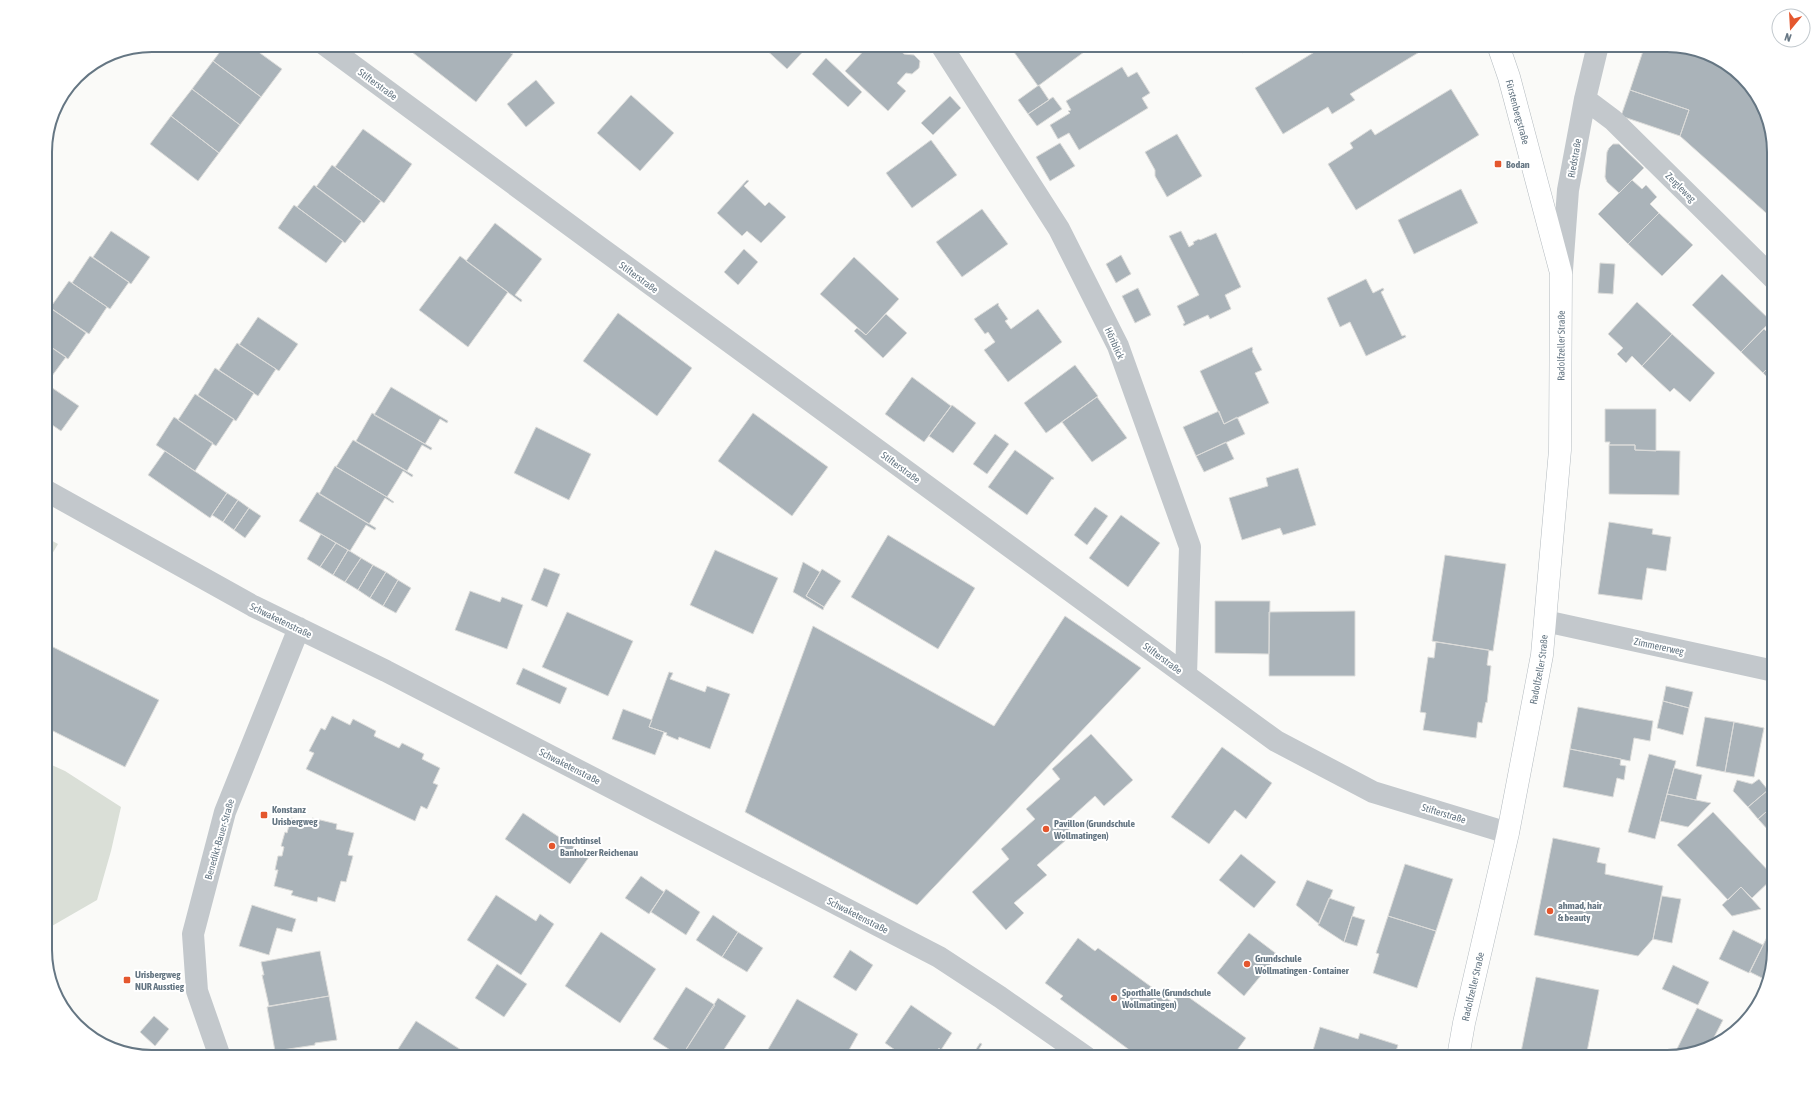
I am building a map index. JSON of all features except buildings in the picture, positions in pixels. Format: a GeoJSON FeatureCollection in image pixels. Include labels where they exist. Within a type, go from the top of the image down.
{"type":"FeatureCollection","features":[{"type":"Feature","properties":{"kind":"main road","name":"Fürstenbergstraße"},"geometry":{"type":"LineString","coordinates":[[1500,52],[1509,77],[1561,274]]}},
{"type":"Feature","properties":{"kind":"main road","name":"Radolfzeller Straße"},"geometry":{"type":"LineString","coordinates":[[1459,1050],[1464,1023],[1508,833],[1542,655],[1560,450],[1561,274]]}},
{"type":"Feature","properties":{"kind":"street","name":"Stifterstraße"},"geometry":{"type":"LineString","coordinates":[[334,52],[592,242],[1276,741],[1373,792],[1508,833]]}},
{"type":"Feature","properties":{"kind":"street","name":"Höriblick"},"geometry":{"type":"LineString","coordinates":[[946,52],[1058,229],[1118,346],[1190,547],[1186,675]]}},
{"type":"Feature","properties":{"kind":"street","name":"Riedstraße"},"geometry":{"type":"LineString","coordinates":[[1561,274],[1568,190],[1585,99],[1596,52]]}},
{"type":"Feature","properties":{"kind":"street","name":"Zergleweg"},"geometry":{"type":"LineString","coordinates":[[1585,99],[1614,120],[1767,272]]}},
{"type":"Feature","properties":{"kind":"street","name":"Schwaketenstraße"},"geometry":{"type":"LineString","coordinates":[[52,494],[253,606],[386,671],[939,957],[1076,1050]]}},
{"type":"Feature","properties":{"kind":"street","name":"Zimmererweg"},"geometry":{"type":"LineString","coordinates":[[1545,621],[1767,669]]}},
{"type":"Feature","properties":{"kind":"street","name":"Benedikt-Bauer-Straße"},"geometry":{"type":"LineString","coordinates":[[218,1050],[197,991],[193,934],[225,812],[299,628]]}},
{"type":"Feature","properties":{"kind":"shaded area"},"geometry":{"type":"Polygon","coordinates":[[[52,541],[58,544],[52,554],[52,541]]]}},
{"type":"Feature","properties":{"kind":"shaded area"},"geometry":{"type":"Polygon","coordinates":[[[52,765],[65,771],[121,807],[111,851],[97,900],[52,926],[52,765]]]}},
{"type":"Feature","properties":{"kind":"place","name":"Bodan"},"geometry":{"type":"Point","coordinates":[1498,164]}},
{"type":"Feature","properties":{"kind":"place","name":"Konstanz Urisbergweg"},"geometry":{"type":"Point","coordinates":[264,815]}},
{"type":"Feature","properties":{"kind":"place","name":"Pavillon (Grundschule Wollmatingen)"},"geometry":{"type":"Point","coordinates":[1046,829]}},
{"type":"Feature","properties":{"kind":"place","name":"Fruchtinsel Banholzer Reichenau"},"geometry":{"type":"Point","coordinates":[552,846]}},
{"type":"Feature","properties":{"kind":"place","name":"ahmad, hair & beauty"},"geometry":{"type":"Point","coordinates":[1550,911]}},
{"type":"Feature","properties":{"kind":"place","name":"Grundschule Wollmatingen - Container"},"geometry":{"type":"Point","coordinates":[1247,964]}},
{"type":"Feature","properties":{"kind":"place","name":"Urisbergweg NUR Ausstieg"},"geometry":{"type":"Point","coordinates":[127,980]}},
{"type":"Feature","properties":{"kind":"place","name":"Sporthalle (Grundschule Wollmatingen)"},"geometry":{"type":"Point","coordinates":[1114,998]}}]}
